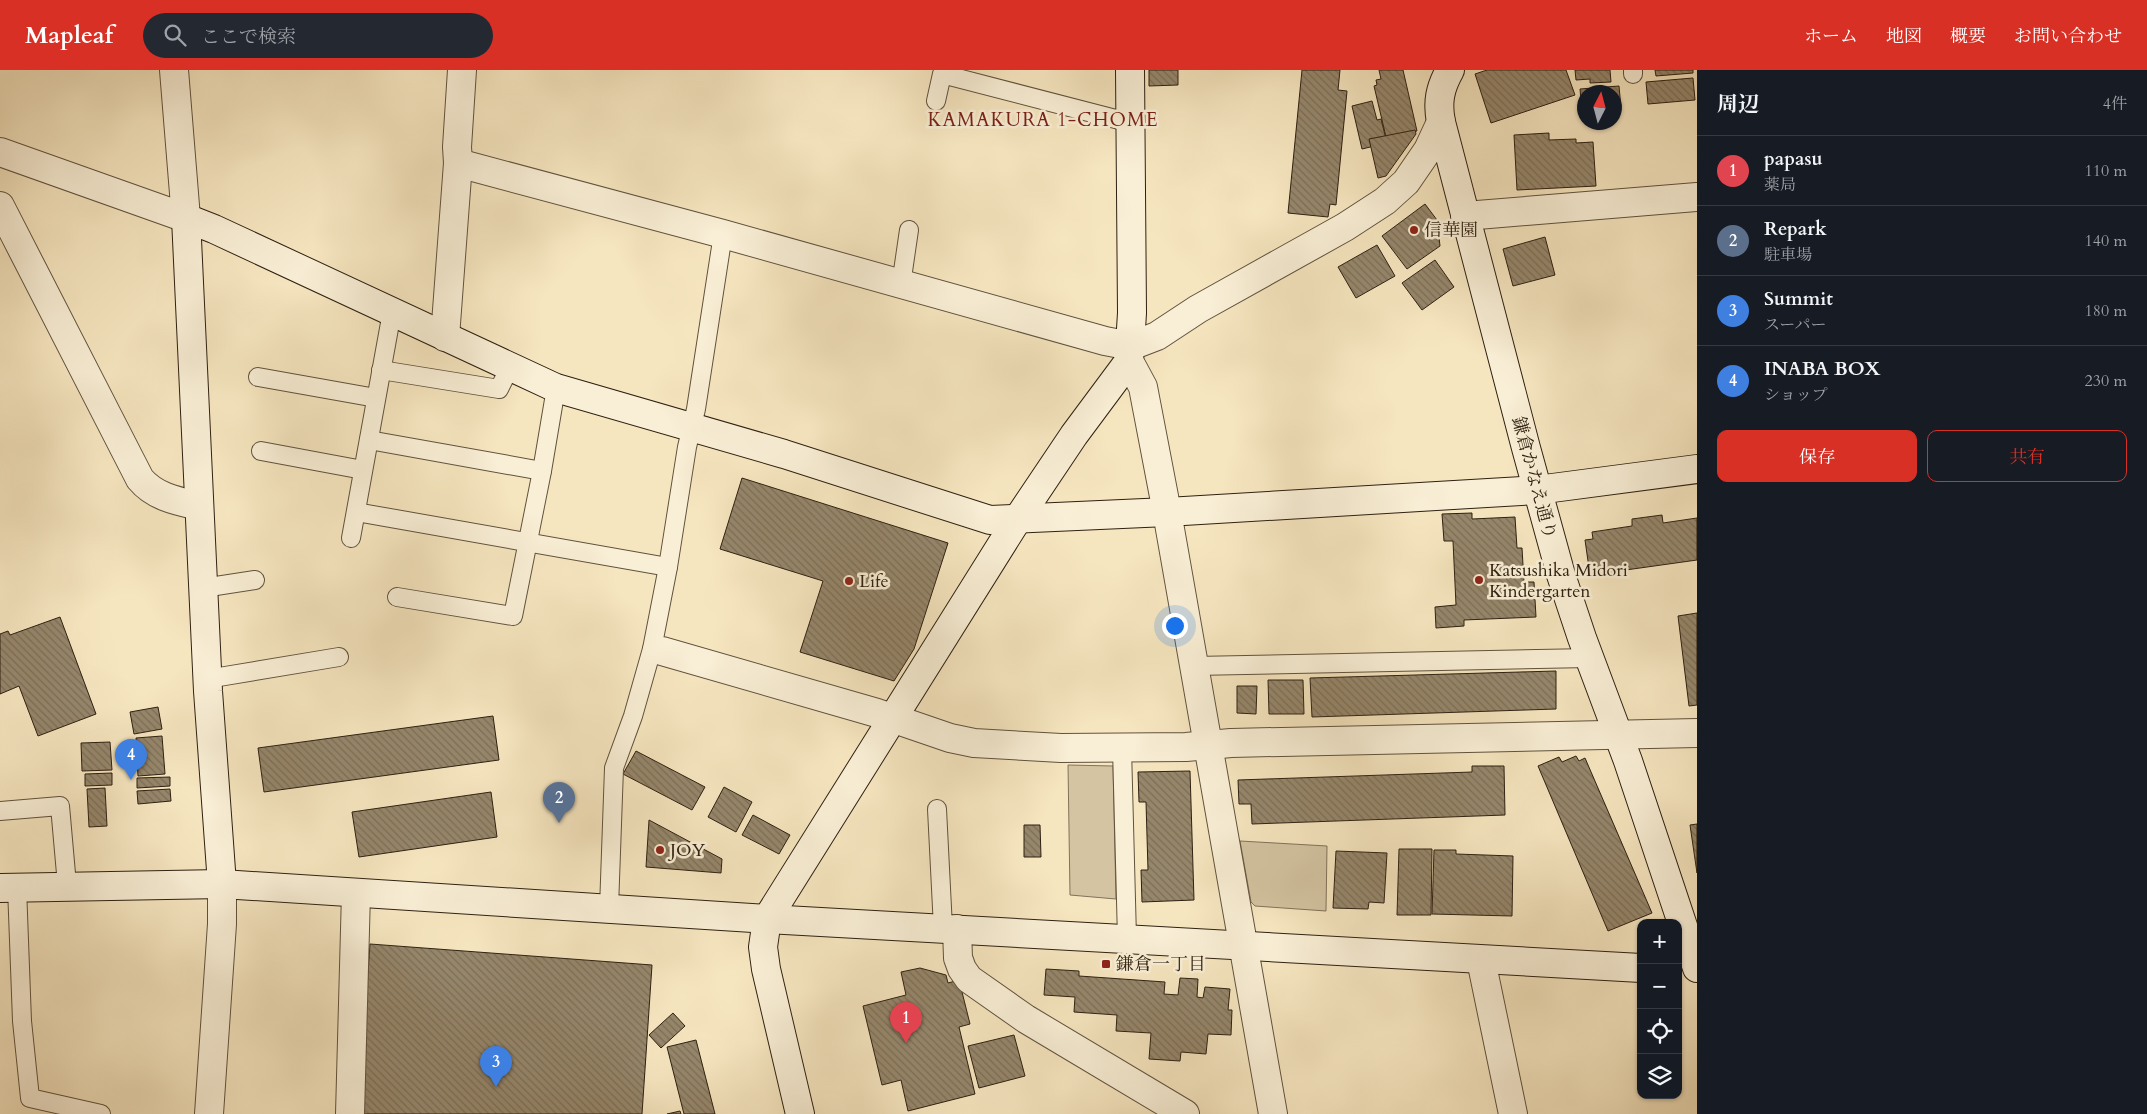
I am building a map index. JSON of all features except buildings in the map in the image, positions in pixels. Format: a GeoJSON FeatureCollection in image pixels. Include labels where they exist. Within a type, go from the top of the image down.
{"type":"FeatureCollection","features":[{"type":"Feature","properties":{"kind":"street"},"geometry":{"type":"LineString","coordinates":[[174,70],[186,218],[207,679],[222,884],[222,924],[209,1114]]}},
{"type":"Feature","properties":{"kind":"street"},"geometry":{"type":"LineString","coordinates":[[445,337],[458,164],[457,147],[462,70]]}},
{"type":"Feature","properties":{"kind":"street"},"geometry":{"type":"LineString","coordinates":[[1130,70],[1130,353],[1143,387],[1168,512],[1273,1114]]}},
{"type":"Feature","properties":{"kind":"street","name":"鎌倉かなえ通り"},"geometry":{"type":"LineString","coordinates":[[1444,81],[1438,108],[1441,122],[1561,575],[1618,734],[1697,970]]}},
{"type":"Feature","properties":{"kind":"street"},"geometry":{"type":"LineString","coordinates":[[800,1114],[766,969],[763,947],[767,919],[1018,520],[1130,353],[1198,309],[1345,227],[1385,201],[1406,182],[1418,166],[1441,122]]}},
{"type":"Feature","properties":{"kind":"street"},"geometry":{"type":"LineString","coordinates":[[0,152],[214,229],[556,388],[784,454],[990,520],[1168,512],[1537,490],[1697,469]]}},
{"type":"Feature","properties":{"kind":"street"},"geometry":{"type":"LineString","coordinates":[[458,164],[723,234],[1105,341],[1130,353]]}},
{"type":"Feature","properties":{"kind":"street"},"geometry":{"type":"LineString","coordinates":[[1466,216],[1697,197]]}},
{"type":"Feature","properties":{"kind":"street"},"geometry":{"type":"LineString","coordinates":[[0,206],[140,478],[149,490],[171,499],[199,506]]}},
{"type":"Feature","properties":{"kind":"street"},"geometry":{"type":"LineString","coordinates":[[657,650],[877,713],[950,738],[974,743],[1061,748],[1122,748],[1208,746],[1231,743],[1697,733]]}},
{"type":"Feature","properties":{"kind":"street"},"geometry":{"type":"LineString","coordinates":[[8,887],[222,884],[767,919],[1637,968]]}},
{"type":"Feature","properties":{"kind":"street"},"geometry":{"type":"LineString","coordinates":[[350,1114],[356,893]]}},
{"type":"Feature","properties":{"kind":"street"},"geometry":{"type":"LineString","coordinates":[[950,928],[962,969],[969,979],[1026,1019],[1185,1114]]}},
{"type":"Feature","properties":{"kind":"street"},"geometry":{"type":"LineString","coordinates":[[1481,960],[1513,1114]]}},
{"type":"Feature","properties":{"kind":"street"},"geometry":{"type":"LineString","coordinates":[[1682,970],[1697,970]]}},
{"type":"Feature","properties":{"kind":"lane"},"geometry":{"type":"LineString","coordinates":[[936,101],[942,74],[1131,123]]}},
{"type":"Feature","properties":{"kind":"lane"},"geometry":{"type":"LineString","coordinates":[[901,285],[909,230]]}},
{"type":"Feature","properties":{"kind":"lane"},"geometry":{"type":"LineString","coordinates":[[609,908],[614,768],[657,650],[687,447],[692,428],[723,234]]}},
{"type":"Feature","properties":{"kind":"lane"},"geometry":{"type":"LineString","coordinates":[[351,538],[392,312]]}},
{"type":"Feature","properties":{"kind":"lane"},"geometry":{"type":"LineString","coordinates":[[381,370],[499,389],[510,367]]}},
{"type":"Feature","properties":{"kind":"lane"},"geometry":{"type":"LineString","coordinates":[[258,376],[376,398]]}},
{"type":"Feature","properties":{"kind":"lane"},"geometry":{"type":"LineString","coordinates":[[398,597],[513,616],[542,471],[556,388]]}},
{"type":"Feature","properties":{"kind":"lane"},"geometry":{"type":"LineString","coordinates":[[369,440],[542,471]]}},
{"type":"Feature","properties":{"kind":"lane"},"geometry":{"type":"LineString","coordinates":[[261,451],[363,470]]}},
{"type":"Feature","properties":{"kind":"lane"},"geometry":{"type":"LineString","coordinates":[[356,512],[668,567]]}},
{"type":"Feature","properties":{"kind":"lane"},"geometry":{"type":"LineString","coordinates":[[203,588],[255,580]]}},
{"type":"Feature","properties":{"kind":"lane"},"geometry":{"type":"LineString","coordinates":[[207,679],[339,657]]}},
{"type":"Feature","properties":{"kind":"lane"},"geometry":{"type":"LineString","coordinates":[[1194,666],[1590,658]]}},
{"type":"Feature","properties":{"kind":"lane"},"geometry":{"type":"LineString","coordinates":[[1122,748],[1127,938]]}},
{"type":"Feature","properties":{"kind":"lane"},"geometry":{"type":"LineString","coordinates":[[0,811],[60,806],[68,885]]}},
{"type":"Feature","properties":{"kind":"lane"},"geometry":{"type":"LineString","coordinates":[[937,809],[950,928]]}},
{"type":"Feature","properties":{"kind":"lane"},"geometry":{"type":"LineString","coordinates":[[8,887],[30,1098],[101,1114]]}},
{"type":"Feature","properties":{"kind":"shaded area"},"geometry":{"type":"Polygon","coordinates":[[[1068,765],[1113,766],[1116,899],[1070,895],[1068,765]]]}},
{"type":"Feature","properties":{"kind":"shaded area"},"geometry":{"type":"Polygon","coordinates":[[[1240,841],[1327,846],[1326,911],[1255,906],[1251,902],[1240,841]]]}},
{"type":"Feature","properties":{"kind":"place","name":"信華園"},"geometry":{"type":"Point","coordinates":[1414,230]}},
{"type":"Feature","properties":{"kind":"place","name":"Katsushika Midori Kindergarten"},"geometry":{"type":"Point","coordinates":[1479,580]}},
{"type":"Feature","properties":{"kind":"place","name":"Life"},"geometry":{"type":"Point","coordinates":[849,581]}},
{"type":"Feature","properties":{"kind":"place","name":"INABA BOX"},"geometry":{"type":"Point","coordinates":[131,780]}},
{"type":"Feature","properties":{"kind":"place","name":"Repark"},"geometry":{"type":"Point","coordinates":[559,823]}},
{"type":"Feature","properties":{"kind":"place","name":"JOY"},"geometry":{"type":"Point","coordinates":[660,850]}},
{"type":"Feature","properties":{"kind":"place","name":"鎌倉一丁目"},"geometry":{"type":"Point","coordinates":[1106,964]}},
{"type":"Feature","properties":{"kind":"place","name":"papasu"},"geometry":{"type":"Point","coordinates":[906,1043]}},
{"type":"Feature","properties":{"kind":"place","name":"Summit"},"geometry":{"type":"Point","coordinates":[496,1087]}},
{"type":"Feature","properties":{"kind":"district","name":"KAMAKURA 1-CHOME"},"geometry":{"type":"Point","coordinates":[1043,120]}}]}
